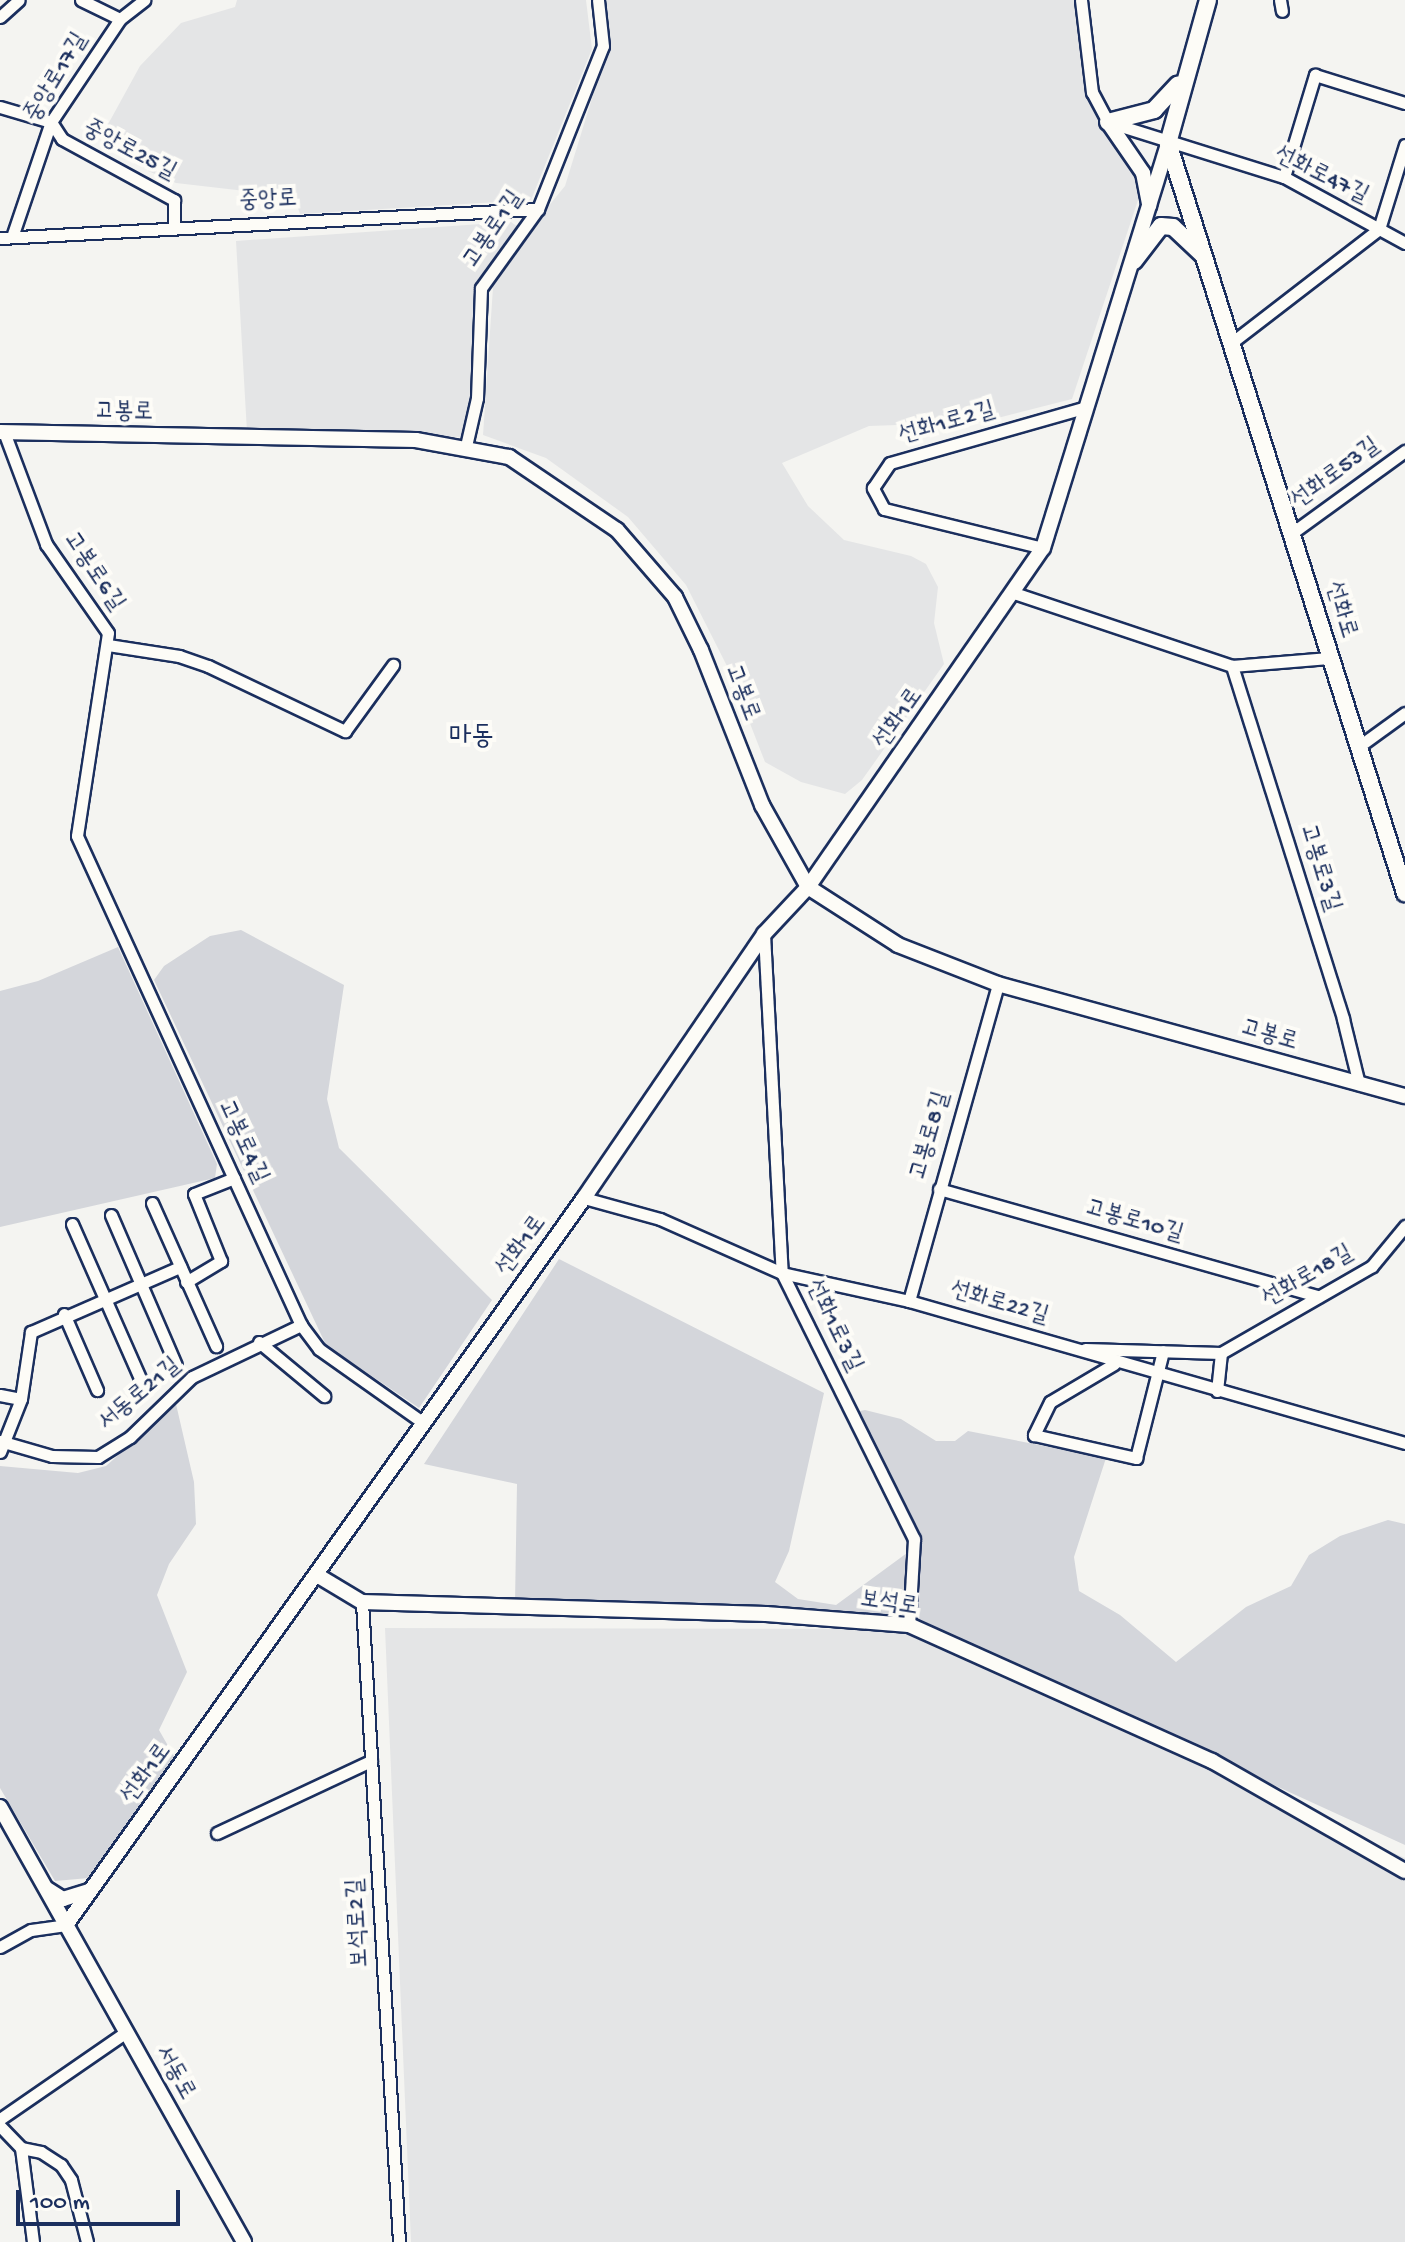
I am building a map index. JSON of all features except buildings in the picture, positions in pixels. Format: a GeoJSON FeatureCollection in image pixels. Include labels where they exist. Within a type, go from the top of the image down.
{"type":"FeatureCollection","features":[{"type":"Feature","properties":{"kind":"main road"},"geometry":{"type":"LineString","coordinates":[[1168,143],[1208,0]]}},
{"type":"Feature","properties":{"kind":"main road"},"geometry":{"type":"LineString","coordinates":[[1108,122],[1154,110],[1169,100],[1188,70]]}},
{"type":"Feature","properties":{"kind":"main road","name":"선화로"},"geometry":{"type":"LineString","coordinates":[[1168,143],[1203,255],[1235,340],[1329,658],[1405,893]]}},
{"type":"Feature","properties":{"kind":"main road"},"geometry":{"type":"LineString","coordinates":[[1134,261],[1161,226],[1173,227],[1203,255]]}},
{"type":"Feature","properties":{"kind":"street"},"geometry":{"type":"LineString","coordinates":[[0,17],[19,0]]}},
{"type":"Feature","properties":{"kind":"street"},"geometry":{"type":"LineString","coordinates":[[81,0],[120,19]]}},
{"type":"Feature","properties":{"kind":"street","name":"중앙로17길"},"geometry":{"type":"LineString","coordinates":[[6,237],[51,122],[120,19],[144,0]]}},
{"type":"Feature","properties":{"kind":"street","name":"고봉로1길"},"geometry":{"type":"LineString","coordinates":[[466,446],[477,398],[481,288],[538,209],[603,46],[598,0]]}},
{"type":"Feature","properties":{"kind":"street"},"geometry":{"type":"LineString","coordinates":[[1081,0],[1092,92],[1108,122],[1143,173],[1150,209]]}},
{"type":"Feature","properties":{"kind":"street"},"geometry":{"type":"LineString","coordinates":[[1284,177],[1315,75],[1405,103]]}},
{"type":"Feature","properties":{"kind":"street","name":"중앙로25길"},"geometry":{"type":"LineString","coordinates":[[0,107],[51,122],[62,139],[174,200],[174,227]]}},
{"type":"Feature","properties":{"kind":"street","name":"선화로47길"},"geometry":{"type":"LineString","coordinates":[[1108,122],[1284,177],[1405,243]]}},
{"type":"Feature","properties":{"kind":"street","name":"선화1로"},"geometry":{"type":"LineString","coordinates":[[66,1925],[584,1198],[764,934],[808,887],[1043,548],[1168,143]]}},
{"type":"Feature","properties":{"kind":"street"},"geometry":{"type":"LineString","coordinates":[[1235,340],[1379,229],[1405,145]]}},
{"type":"Feature","properties":{"kind":"street","name":"중앙로"},"geometry":{"type":"LineString","coordinates":[[6,237],[538,209]]}},
{"type":"Feature","properties":{"kind":"street","name":"선화1로2길"},"geometry":{"type":"LineString","coordinates":[[1043,548],[884,509],[873,488],[890,463],[1087,407]]}},
{"type":"Feature","properties":{"kind":"street","name":"고봉로"},"geometry":{"type":"LineString","coordinates":[[2,432],[416,440],[466,446],[509,457],[561,488],[617,530],[658,574],[701,650],[762,805],[808,887],[898,945],[998,984],[1405,1096]]}},
{"type":"Feature","properties":{"kind":"street","name":"고봉로6길"},"geometry":{"type":"LineString","coordinates":[[2,432],[46,544],[108,633],[77,836]]}},
{"type":"Feature","properties":{"kind":"street","name":"선화로53길"},"geometry":{"type":"LineString","coordinates":[[1292,533],[1405,451]]}},
{"type":"Feature","properties":{"kind":"street"},"geometry":{"type":"LineString","coordinates":[[1014,593],[1232,666],[1329,658]]}},
{"type":"Feature","properties":{"kind":"street"},"geometry":{"type":"LineString","coordinates":[[108,645],[179,656],[208,666],[345,731],[351,730],[393,665]]}},
{"type":"Feature","properties":{"kind":"street","name":"고봉로3길"},"geometry":{"type":"LineString","coordinates":[[1232,666],[1343,1019],[1359,1084]]}},
{"type":"Feature","properties":{"kind":"street"},"geometry":{"type":"LineString","coordinates":[[1358,747],[1405,713]]}},
{"type":"Feature","properties":{"kind":"street","name":"고봉로4길"},"geometry":{"type":"LineString","coordinates":[[77,836],[301,1325],[319,1349],[422,1422]]}},
{"type":"Feature","properties":{"kind":"street","name":"선화1로3길"},"geometry":{"type":"LineString","coordinates":[[764,934],[782,1273],[914,1539],[909,1625]]}},
{"type":"Feature","properties":{"kind":"street","name":"고봉로8길"},"geometry":{"type":"LineString","coordinates":[[909,1301],[998,984]]}},
{"type":"Feature","properties":{"kind":"street"},"geometry":{"type":"LineString","coordinates":[[186,1282],[221,1261],[194,1194],[234,1178]]}},
{"type":"Feature","properties":{"kind":"street","name":"고봉로10길"},"geometry":{"type":"LineString","coordinates":[[939,1189],[1318,1296]]}},
{"type":"Feature","properties":{"kind":"street","name":"선화로22길"},"geometry":{"type":"LineString","coordinates":[[584,1198],[660,1219],[782,1273],[909,1301],[1114,1364],[1405,1443]]}},
{"type":"Feature","properties":{"kind":"street"},"geometry":{"type":"LineString","coordinates":[[152,1203],[216,1346]]}},
{"type":"Feature","properties":{"kind":"street"},"geometry":{"type":"LineString","coordinates":[[111,1215],[176,1365]]}},
{"type":"Feature","properties":{"kind":"street"},"geometry":{"type":"LineString","coordinates":[[72,1224],[102,1298],[143,1385]]}},
{"type":"Feature","properties":{"kind":"street","name":"선화로18길"},"geometry":{"type":"LineString","coordinates":[[1221,1353],[1372,1266],[1405,1226]]}},
{"type":"Feature","properties":{"kind":"street"},"geometry":{"type":"LineString","coordinates":[[2,1445],[21,1399],[28,1336],[64,1314],[180,1267]]}},
{"type":"Feature","properties":{"kind":"street"},"geometry":{"type":"LineString","coordinates":[[64,1314],[97,1390]]}},
{"type":"Feature","properties":{"kind":"street","name":"서동로21길"},"geometry":{"type":"LineString","coordinates":[[2,1445],[52,1456],[98,1457],[130,1437],[192,1377],[259,1342],[301,1325]]}},
{"type":"Feature","properties":{"kind":"street"},"geometry":{"type":"LineString","coordinates":[[259,1342],[324,1396]]}},
{"type":"Feature","properties":{"kind":"street"},"geometry":{"type":"LineString","coordinates":[[1073,1349],[1221,1353],[1217,1391]]}},
{"type":"Feature","properties":{"kind":"street"},"geometry":{"type":"LineString","coordinates":[[1114,1364],[1050,1402],[1034,1435],[1136,1458],[1163,1351]]}},
{"type":"Feature","properties":{"kind":"street"},"geometry":{"type":"LineString","coordinates":[[0,1395],[21,1399]]}},
{"type":"Feature","properties":{"kind":"street","name":"보석로"},"geometry":{"type":"LineString","coordinates":[[317,1575],[362,1602],[766,1614],[909,1625],[1212,1761],[1405,1871]]}},
{"type":"Feature","properties":{"kind":"street","name":"보석로2길"},"geometry":{"type":"LineString","coordinates":[[362,1602],[399,2242]]}},
{"type":"Feature","properties":{"kind":"street"},"geometry":{"type":"LineString","coordinates":[[217,1833],[371,1761]]}},
{"type":"Feature","properties":{"kind":"street","name":"서동로"},"geometry":{"type":"LineString","coordinates":[[0,1807],[244,2242]]}},
{"type":"Feature","properties":{"kind":"street"},"geometry":{"type":"LineString","coordinates":[[46,1889],[63,1899],[90,1891]]}},
{"type":"Feature","properties":{"kind":"street"},"geometry":{"type":"LineString","coordinates":[[0,1947],[31,1930],[66,1925]]}},
{"type":"Feature","properties":{"kind":"street"},"geometry":{"type":"LineString","coordinates":[[0,2119],[126,2032]]}},
{"type":"Feature","properties":{"kind":"street"},"geometry":{"type":"LineString","coordinates":[[0,2126],[21,2148],[41,2152],[61,2165],[71,2180],[87,2242]]}},
{"type":"Feature","properties":{"kind":"street"},"geometry":{"type":"LineString","coordinates":[[21,2148],[33,2242]]}},
{"type":"Feature","properties":{"kind":"shaded area"},"geometry":{"type":"Polygon","coordinates":[[[237,0],[586,0],[592,49],[531,200],[300,214],[296,202],[262,193],[176,183],[148,171],[153,156],[101,137],[140,66],[181,23],[235,7],[237,0]]]}},
{"type":"Feature","properties":{"kind":"shaded area"},"geometry":{"type":"Polygon","coordinates":[[[605,0],[1076,0],[1088,96],[1143,185],[1072,399],[947,431],[925,424],[869,426],[782,463],[808,506],[844,540],[911,556],[926,564],[938,587],[934,623],[944,664],[862,780],[845,794],[801,782],[765,762],[730,672],[686,585],[628,517],[546,458],[483,435],[494,273],[565,186],[609,43],[605,0]]]}},
{"type":"Feature","properties":{"kind":"shaded area"},"geometry":{"type":"Polygon","coordinates":[[[511,222],[518,227],[476,286],[472,397],[463,437],[247,432],[236,241],[511,222]]]}},
{"type":"Feature","properties":{"kind":"shaded area"},"geometry":{"type":"Polygon","coordinates":[[[241,930],[344,985],[327,1099],[339,1148],[492,1300],[419,1408],[326,1345],[154,980],[164,966],[210,936],[241,930]]]}},
{"type":"Feature","properties":{"kind":"shaded area"},"geometry":{"type":"Polygon","coordinates":[[[118,947],[217,1164],[215,1178],[0,1227],[0,991],[38,981],[118,947]]]}},
{"type":"Feature","properties":{"kind":"shaded area"},"geometry":{"type":"Polygon","coordinates":[[[559,1259],[824,1393],[789,1551],[775,1582],[798,1599],[836,1605],[907,1553],[903,1620],[515,1603],[517,1484],[424,1464],[559,1259]]]}},
{"type":"Feature","properties":{"kind":"shaded area"},"geometry":{"type":"Polygon","coordinates":[[[176,1404],[194,1482],[196,1524],[169,1564],[157,1595],[187,1672],[159,1730],[175,1758],[89,1878],[55,1881],[0,1788],[0,1466],[78,1473],[106,1466],[176,1404]]]}},
{"type":"Feature","properties":{"kind":"shaded area"},"geometry":{"type":"Polygon","coordinates":[[[865,1410],[901,1419],[936,1441],[955,1441],[968,1431],[1106,1458],[1074,1557],[1079,1591],[1120,1615],[1176,1662],[1246,1607],[1291,1586],[1309,1555],[1340,1536],[1388,1520],[1405,1524],[1405,1845],[915,1621],[921,1535],[855,1412],[865,1410]]]}},
{"type":"Feature","properties":{"kind":"shaded area"},"geometry":{"type":"Polygon","coordinates":[[[385,1628],[900,1629],[1405,1858],[1405,2242],[411,2242],[385,1628]]]}},
{"type":"Feature","properties":{"kind":"district","name":"마동"},"geometry":{"type":"Point","coordinates":[471,738]}}]}
